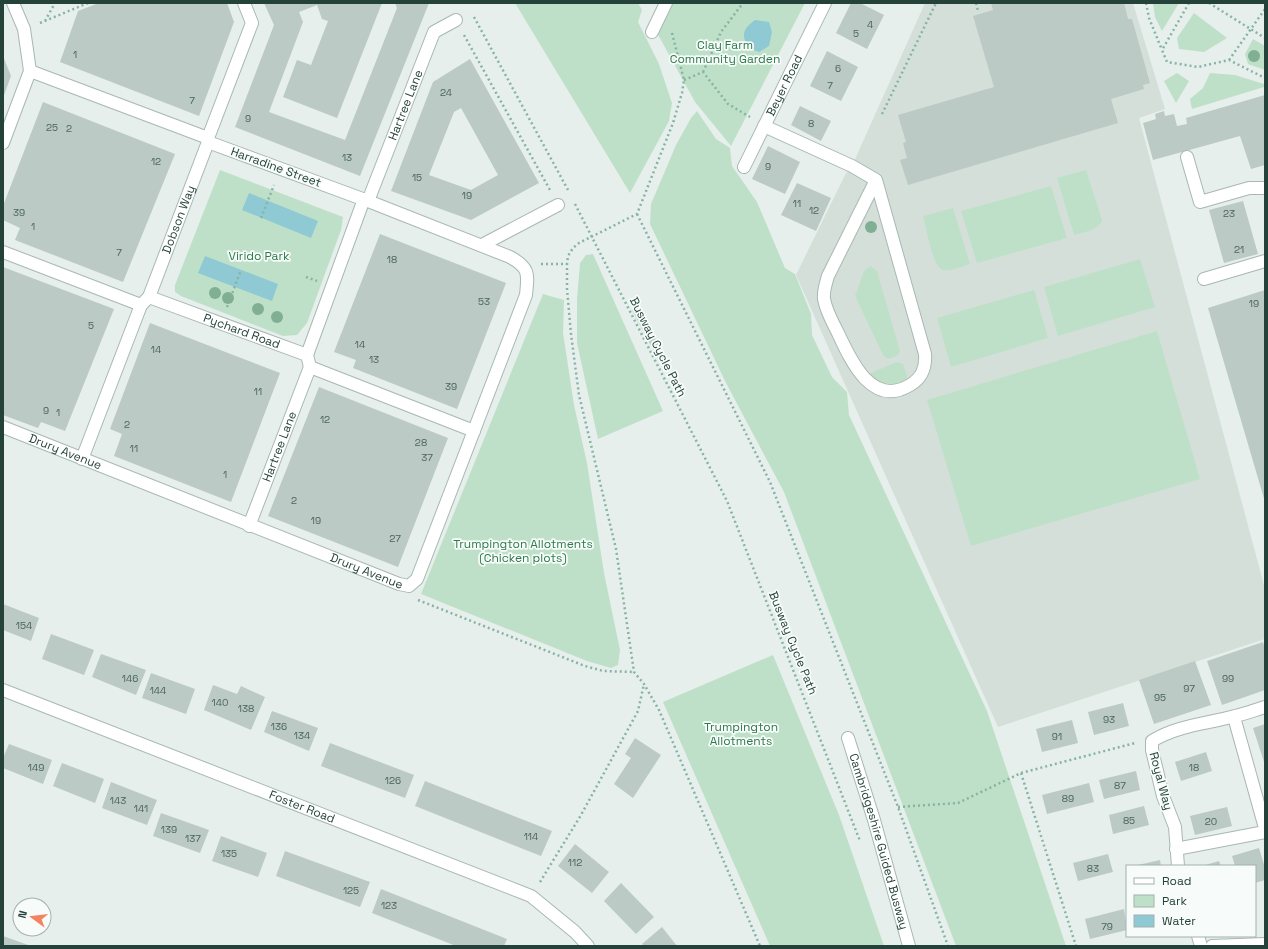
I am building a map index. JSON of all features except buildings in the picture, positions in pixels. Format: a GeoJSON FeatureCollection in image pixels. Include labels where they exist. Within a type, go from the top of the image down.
{"type":"FeatureCollection","features":[{"type":"Feature","properties":{"kind":"street"},"geometry":{"type":"LineString","coordinates":[[3,143],[30,71],[24,29],[13,3]]}},
{"type":"Feature","properties":{"kind":"street","name":"Dobson Way"},"geometry":{"type":"LineString","coordinates":[[82,459],[208,140],[252,23],[244,3]]}},
{"type":"Feature","properties":{"kind":"street"},"geometry":{"type":"LineString","coordinates":[[652,32],[666,3]]}},
{"type":"Feature","properties":{"kind":"street","name":"Beyer Road"},"geometry":{"type":"LineString","coordinates":[[744,167],[825,3]]}},
{"type":"Feature","properties":{"kind":"street","name":"Hartree Lane"},"geometry":{"type":"LineString","coordinates":[[249,526],[366,200],[434,32],[456,20]]}},
{"type":"Feature","properties":{"kind":"street","name":"Harradine Street"},"geometry":{"type":"LineString","coordinates":[[30,71],[482,245],[523,264]]}},
{"type":"Feature","properties":{"kind":"street"},"geometry":{"type":"LineString","coordinates":[[764,126],[852,166],[876,180],[925,354],[925,363],[920,377],[906,388],[895,391],[878,389],[866,381],[853,363],[842,342],[824,299],[824,291],[828,276],[876,180]]}},
{"type":"Feature","properties":{"kind":"street"},"geometry":{"type":"LineString","coordinates":[[1187,157],[1200,202],[1249,188],[1265,188]]}},
{"type":"Feature","properties":{"kind":"street"},"geometry":{"type":"LineString","coordinates":[[482,245],[558,205]]}},
{"type":"Feature","properties":{"kind":"street","name":"Pychard Road"},"geometry":{"type":"LineString","coordinates":[[3,252],[145,301],[308,361],[474,431]]}},
{"type":"Feature","properties":{"kind":"street"},"geometry":{"type":"LineString","coordinates":[[1204,279],[1265,261]]}},
{"type":"Feature","properties":{"kind":"street","name":"Drury Avenue"},"geometry":{"type":"LineString","coordinates":[[3,427],[249,526],[399,584],[409,586],[417,579],[526,295],[528,276],[523,264]]}},
{"type":"Feature","properties":{"kind":"street","name":"Foster Road"},"geometry":{"type":"LineString","coordinates":[[3,690],[531,896],[575,932],[588,946]]}},
{"type":"Feature","properties":{"kind":"street","name":"Royal Way"},"geometry":{"type":"LineString","coordinates":[[1178,865],[1175,827],[1163,796],[1152,750],[1152,741],[1163,734],[1199,723],[1234,717],[1265,707]]}},
{"type":"Feature","properties":{"kind":"street"},"geometry":{"type":"LineString","coordinates":[[1234,717],[1265,828]]}},
{"type":"Feature","properties":{"kind":"street","name":"Cambridgeshire Guided Busway"},"geometry":{"type":"LineString","coordinates":[[848,738],[874,820],[910,946]]}},
{"type":"Feature","properties":{"kind":"street"},"geometry":{"type":"LineString","coordinates":[[1176,849],[1265,832]]}},
{"type":"Feature","properties":{"kind":"street"},"geometry":{"type":"LineString","coordinates":[[1212,946],[1265,944]]}},
{"type":"Feature","properties":{"kind":"path"},"geometry":{"type":"LineString","coordinates":[[45,21],[55,3]]}},
{"type":"Feature","properties":{"kind":"path"},"geometry":{"type":"LineString","coordinates":[[24,29],[88,3]]}},
{"type":"Feature","properties":{"kind":"path"},"geometry":{"type":"LineString","coordinates":[[684,80],[703,72],[721,32],[743,3]]}},
{"type":"Feature","properties":{"kind":"path"},"geometry":{"type":"LineString","coordinates":[[882,114],[936,3]]}},
{"type":"Feature","properties":{"kind":"path"},"geometry":{"type":"LineString","coordinates":[[976,3],[978,11]]}},
{"type":"Feature","properties":{"kind":"path"},"geometry":{"type":"LineString","coordinates":[[1146,3],[1149,18],[1167,62],[1198,67],[1229,60],[1265,78]]}},
{"type":"Feature","properties":{"kind":"path"},"geometry":{"type":"LineString","coordinates":[[1162,50],[1189,3]]}},
{"type":"Feature","properties":{"kind":"path"},"geometry":{"type":"LineString","coordinates":[[1209,3],[1265,38]]}},
{"type":"Feature","properties":{"kind":"path"},"geometry":{"type":"LineString","coordinates":[[1229,60],[1250,28],[1265,9]]}},
{"type":"Feature","properties":{"kind":"path"},"geometry":{"type":"LineString","coordinates":[[473,16],[571,196]]}},
{"type":"Feature","properties":{"kind":"path"},"geometry":{"type":"LineString","coordinates":[[660,16],[667,20],[676,44],[684,80],[675,117],[637,214],[592,236],[573,248],[568,256],[567,289],[571,334],[580,395],[616,549],[634,672],[644,684],[659,710],[760,946]]}},
{"type":"Feature","properties":{"kind":"path"},"geometry":{"type":"LineString","coordinates":[[456,20],[558,205]]}},
{"type":"Feature","properties":{"kind":"path"},"geometry":{"type":"LineString","coordinates":[[703,72],[728,104],[764,126]]}},
{"type":"Feature","properties":{"kind":"path"},"geometry":{"type":"LineString","coordinates":[[261,218],[272,190]]}},
{"type":"Feature","properties":{"kind":"path","name":"Busway Cycle Path"},"geometry":{"type":"LineString","coordinates":[[575,203],[727,501],[862,846]]}},
{"type":"Feature","properties":{"kind":"path"},"geometry":{"type":"LineString","coordinates":[[637,214],[770,482],[898,807],[948,946]]}},
{"type":"Feature","properties":{"kind":"path"},"geometry":{"type":"LineString","coordinates":[[523,264],[567,264]]}},
{"type":"Feature","properties":{"kind":"path"},"geometry":{"type":"LineString","coordinates":[[235,287],[241,270]]}},
{"type":"Feature","properties":{"kind":"path"},"geometry":{"type":"LineString","coordinates":[[415,599],[585,666],[602,671],[634,672]]}},
{"type":"Feature","properties":{"kind":"path"},"geometry":{"type":"LineString","coordinates":[[531,896],[581,815],[622,742],[638,711],[644,684]]}},
{"type":"Feature","properties":{"kind":"path"},"geometry":{"type":"LineString","coordinates":[[898,807],[958,803],[1021,773],[1131,744],[1152,741]]}},
{"type":"Feature","properties":{"kind":"path"},"geometry":{"type":"LineString","coordinates":[[1021,773],[1076,946]]}},
{"type":"Feature","properties":{"kind":"shaded area"},"geometry":{"type":"Polygon","coordinates":[[[925,3],[1133,3],[1165,109],[1139,118],[1265,589],[1265,639],[998,727],[796,275],[845,175],[852,166],[925,3]]]}},
{"type":"Feature","properties":{"kind":"green space"},"geometry":{"type":"Polygon","coordinates":[[[515,3],[638,3],[642,10],[638,22],[659,64],[672,103],[669,121],[630,193],[515,3]]]}},
{"type":"Feature","properties":{"kind":"green space","name":"Clay Farm Community Garden"},"geometry":{"type":"Polygon","coordinates":[[[670,3],[805,3],[731,146],[695,102],[656,31],[670,3]]]}},
{"type":"Feature","properties":{"kind":"green space"},"geometry":{"type":"Polygon","coordinates":[[[1153,3],[1179,3],[1162,31],[1155,17],[1153,3]]]}},
{"type":"Feature","properties":{"kind":"green space"},"geometry":{"type":"Polygon","coordinates":[[[1194,13],[1227,38],[1204,52],[1179,49],[1177,38],[1194,13]]]}},
{"type":"Feature","properties":{"kind":"green space"},"geometry":{"type":"Polygon","coordinates":[[[1253,39],[1265,46],[1265,70],[1248,64],[1245,54],[1253,39]]]}},
{"type":"Feature","properties":{"kind":"green space"},"geometry":{"type":"Polygon","coordinates":[[[1177,73],[1189,81],[1176,103],[1164,81],[1177,73]]]}},
{"type":"Feature","properties":{"kind":"green space"},"geometry":{"type":"Polygon","coordinates":[[[1210,73],[1235,75],[1264,84],[1264,87],[1192,109],[1190,99],[1203,88],[1210,73]]]}},
{"type":"Feature","properties":{"kind":"green space"},"geometry":{"type":"Polygon","coordinates":[[[697,111],[716,139],[730,148],[732,166],[757,202],[785,268],[795,274],[811,314],[812,335],[832,377],[847,392],[849,415],[987,711],[1066,946],[956,946],[784,492],[726,383],[650,224],[651,204],[676,145],[691,118],[697,111]]]}},
{"type":"Feature","properties":{"kind":"green space","name":"Virido Park"},"geometry":{"type":"Polygon","coordinates":[[[220,170],[343,217],[341,230],[307,323],[297,335],[283,336],[181,296],[175,292],[175,285],[220,170]]]}},
{"type":"Feature","properties":{"kind":"green space"},"geometry":{"type":"Polygon","coordinates":[[[1086,170],[1102,220],[1094,229],[1074,235],[1057,178],[1086,170]]]}},
{"type":"Feature","properties":{"kind":"green space"},"geometry":{"type":"Polygon","coordinates":[[[1051,186],[1067,238],[977,263],[961,211],[1051,186]]]}},
{"type":"Feature","properties":{"kind":"green space"},"geometry":{"type":"Polygon","coordinates":[[[953,208],[970,264],[953,270],[943,270],[939,268],[933,255],[923,216],[953,208]]]}},
{"type":"Feature","properties":{"kind":"green space"},"geometry":{"type":"Polygon","coordinates":[[[593,254],[663,411],[598,439],[577,343],[577,299],[580,263],[586,255],[593,254]]]}},
{"type":"Feature","properties":{"kind":"green space"},"geometry":{"type":"Polygon","coordinates":[[[1140,259],[1155,307],[1058,336],[1044,287],[1140,259]]]}},
{"type":"Feature","properties":{"kind":"green space"},"geometry":{"type":"Polygon","coordinates":[[[870,266],[877,271],[900,351],[897,356],[888,359],[883,355],[855,296],[864,271],[870,266]]]}},
{"type":"Feature","properties":{"kind":"green space"},"geometry":{"type":"Polygon","coordinates":[[[1034,290],[1048,338],[951,367],[937,318],[1034,290]]]}},
{"type":"Feature","properties":{"kind":"green space","name":"Trumpington Allotments (Chicken plots)"},"geometry":{"type":"Polygon","coordinates":[[[543,294],[564,300],[563,333],[574,405],[587,463],[604,573],[620,650],[618,665],[611,668],[587,661],[421,594],[543,294]]]}},
{"type":"Feature","properties":{"kind":"green space"},"geometry":{"type":"Polygon","coordinates":[[[1157,331],[1200,479],[971,546],[927,400],[1157,331]]]}},
{"type":"Feature","properties":{"kind":"green space"},"geometry":{"type":"Polygon","coordinates":[[[896,362],[903,364],[907,376],[906,381],[896,384],[886,384],[877,381],[869,374],[896,362]]]}},
{"type":"Feature","properties":{"kind":"green space","name":"Trumpington Allotments"},"geometry":{"type":"Polygon","coordinates":[[[773,655],[839,815],[884,946],[770,946],[663,702],[773,655]]]}},
{"type":"Feature","properties":{"kind":"water"},"geometry":{"type":"Polygon","coordinates":[[[755,20],[769,22],[772,32],[769,46],[759,52],[748,48],[744,39],[744,32],[755,20]]]}},
{"type":"Feature","properties":{"kind":"water"},"geometry":{"type":"Polygon","coordinates":[[[249,193],[318,221],[311,238],[242,210],[249,193]]]}},
{"type":"Feature","properties":{"kind":"water"},"geometry":{"type":"Polygon","coordinates":[[[205,256],[278,284],[272,301],[198,273],[205,256]]]}}]}
